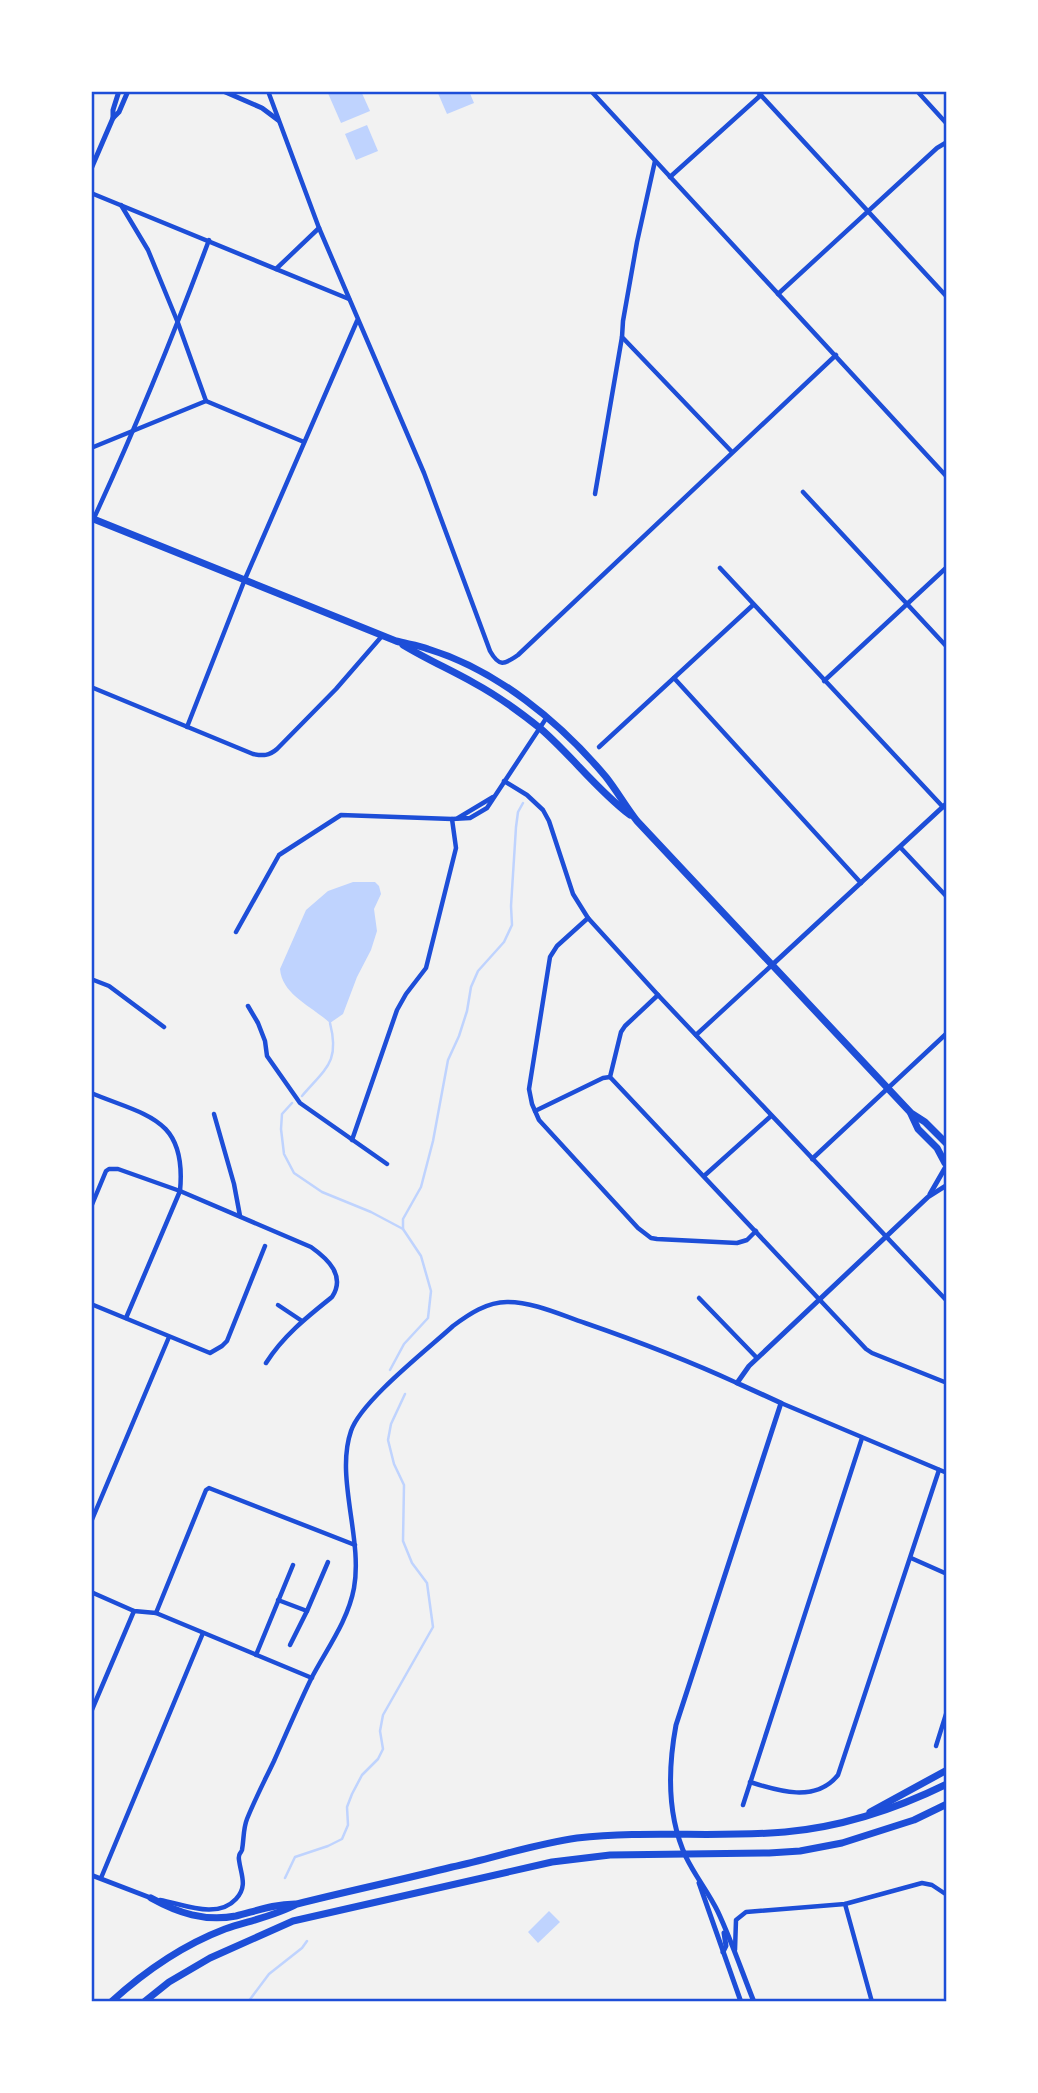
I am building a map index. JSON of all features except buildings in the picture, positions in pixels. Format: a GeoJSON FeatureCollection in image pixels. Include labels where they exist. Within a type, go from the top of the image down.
{"type":"FeatureCollection","features":[{"type":"Feature","properties":{"kind":"main road"},"geometry":{"type":"LineString","coordinates":[[92,519],[383,636],[429,649],[468,665],[515,693],[547,717],[605,776],[638,821],[887,1088],[947,1144]]}},
{"type":"Feature","properties":{"kind":"main road"},"geometry":{"type":"LineString","coordinates":[[397,641],[425,659],[475,683],[509,705],[558,744],[615,804],[638,821]]}},
{"type":"Feature","properties":{"kind":"main road"},"geometry":{"type":"LineString","coordinates":[[911,1113],[918,1129],[937,1148],[946,1166]]}},
{"type":"Feature","properties":{"kind":"main road"},"geometry":{"type":"LineString","coordinates":[[864,1816],[947,1770]]}},
{"type":"Feature","properties":{"kind":"main road"},"geometry":{"type":"LineString","coordinates":[[151,1898],[184,1914],[227,1917],[280,1904],[297,1904],[535,1846],[575,1839],[641,1834],[783,1832],[824,1826],[909,1802],[947,1784]]}},
{"type":"Feature","properties":{"kind":"main road"},"geometry":{"type":"LineString","coordinates":[[143,2002],[169,1982],[210,1958],[292,1920],[552,1862],[610,1855],[717,1855],[800,1851],[877,1833],[947,1804]]}},
{"type":"Feature","properties":{"kind":"main road"},"geometry":{"type":"LineString","coordinates":[[111,2002],[159,1964],[186,1947],[223,1930],[283,1912],[297,1904]]}},
{"type":"Feature","properties":{"kind":"street"},"geometry":{"type":"LineString","coordinates":[[113,118],[120,91]]}},
{"type":"Feature","properties":{"kind":"street"},"geometry":{"type":"LineString","coordinates":[[91,169],[128,91]]}},
{"type":"Feature","properties":{"kind":"street"},"geometry":{"type":"LineString","coordinates":[[223,91],[242,91]]}},
{"type":"Feature","properties":{"kind":"street"},"geometry":{"type":"LineString","coordinates":[[223,91],[262,108],[278,120]]}},
{"type":"Feature","properties":{"kind":"street"},"geometry":{"type":"LineString","coordinates":[[268,91],[320,228],[424,473],[490,651],[494,659],[504,664],[518,655],[836,355]]}},
{"type":"Feature","properties":{"kind":"street"},"geometry":{"type":"LineString","coordinates":[[591,91],[947,477]]}},
{"type":"Feature","properties":{"kind":"street"},"geometry":{"type":"LineString","coordinates":[[917,91],[947,124]]}},
{"type":"Feature","properties":{"kind":"street"},"geometry":{"type":"LineString","coordinates":[[670,177],[759,93],[947,297]]}},
{"type":"Feature","properties":{"kind":"street"},"geometry":{"type":"LineString","coordinates":[[778,293],[937,148],[947,142]]}},
{"type":"Feature","properties":{"kind":"street"},"geometry":{"type":"LineString","coordinates":[[595,494],[637,242],[655,160]]}},
{"type":"Feature","properties":{"kind":"street"},"geometry":{"type":"LineString","coordinates":[[91,193],[349,299]]}},
{"type":"Feature","properties":{"kind":"street"},"geometry":{"type":"LineString","coordinates":[[121,205],[148,250],[178,323],[205,401]]}},
{"type":"Feature","properties":{"kind":"street"},"geometry":{"type":"LineString","coordinates":[[276,269],[320,228]]}},
{"type":"Feature","properties":{"kind":"street"},"geometry":{"type":"LineString","coordinates":[[92,519],[135,429],[209,240]]}},
{"type":"Feature","properties":{"kind":"street"},"geometry":{"type":"LineString","coordinates":[[187,727],[245,579],[358,320]]}},
{"type":"Feature","properties":{"kind":"street"},"geometry":{"type":"LineString","coordinates":[[622,337],[732,452]]}},
{"type":"Feature","properties":{"kind":"street"},"geometry":{"type":"LineString","coordinates":[[91,448],[205,401],[304,442]]}},
{"type":"Feature","properties":{"kind":"street"},"geometry":{"type":"LineString","coordinates":[[803,492],[947,646]]}},
{"type":"Feature","properties":{"kind":"street"},"geometry":{"type":"LineString","coordinates":[[824,681],[947,567]]}},
{"type":"Feature","properties":{"kind":"street"},"geometry":{"type":"LineString","coordinates":[[696,1035],[945,805],[824,681],[720,568]]}},
{"type":"Feature","properties":{"kind":"street"},"geometry":{"type":"LineString","coordinates":[[599,747],[753,605]]}},
{"type":"Feature","properties":{"kind":"street"},"geometry":{"type":"LineString","coordinates":[[91,687],[262,756],[277,749],[383,636]]}},
{"type":"Feature","properties":{"kind":"street"},"geometry":{"type":"LineString","coordinates":[[674,678],[861,883]]}},
{"type":"Feature","properties":{"kind":"street"},"geometry":{"type":"LineString","coordinates":[[236,932],[279,855],[341,815],[454,819],[470,818],[482,812],[491,803],[547,717]]}},
{"type":"Feature","properties":{"kind":"street"},"geometry":{"type":"LineString","coordinates":[[504,781],[527,795],[543,810],[573,894],[588,918],[947,1301]]}},
{"type":"Feature","properties":{"kind":"street"},"geometry":{"type":"LineString","coordinates":[[352,1140],[397,1010],[426,968],[456,848],[454,819]]}},
{"type":"Feature","properties":{"kind":"street"},"geometry":{"type":"LineString","coordinates":[[900,847],[947,897]]}},
{"type":"Feature","properties":{"kind":"street"},"geometry":{"type":"LineString","coordinates":[[588,918],[557,946],[550,957],[529,1089],[535,1111],[547,1130],[638,1228],[651,1238],[737,1243],[747,1240],[756,1231]]}},
{"type":"Feature","properties":{"kind":"street"},"geometry":{"type":"LineString","coordinates":[[91,979],[109,986],[164,1027]]}},
{"type":"Feature","properties":{"kind":"street"},"geometry":{"type":"LineString","coordinates":[[610,1077],[621,1032],[658,995]]}},
{"type":"Feature","properties":{"kind":"street"},"geometry":{"type":"LineString","coordinates":[[248,1006],[265,1041],[267,1056],[300,1103],[387,1164]]}},
{"type":"Feature","properties":{"kind":"street"},"geometry":{"type":"LineString","coordinates":[[812,1159],[947,1033]]}},
{"type":"Feature","properties":{"kind":"street"},"geometry":{"type":"LineString","coordinates":[[535,1111],[610,1077]]}},
{"type":"Feature","properties":{"kind":"street"},"geometry":{"type":"LineString","coordinates":[[610,1077],[872,1353],[947,1383]]}},
{"type":"Feature","properties":{"kind":"street"},"geometry":{"type":"LineString","coordinates":[[91,1093],[143,1115],[167,1129],[175,1141],[180,1160],[180,1191],[126,1318]]}},
{"type":"Feature","properties":{"kind":"street"},"geometry":{"type":"LineString","coordinates":[[214,1114],[234,1184],[240,1217]]}},
{"type":"Feature","properties":{"kind":"street"},"geometry":{"type":"LineString","coordinates":[[704,1176],[771,1116]]}},
{"type":"Feature","properties":{"kind":"street"},"geometry":{"type":"LineString","coordinates":[[928,1197],[946,1166]]}},
{"type":"Feature","properties":{"kind":"street"},"geometry":{"type":"LineString","coordinates":[[91,1207],[106,1171],[113,1168],[180,1191],[320,1253],[336,1273],[339,1282],[337,1289],[332,1297],[302,1321],[275,1348],[266,1363]]}},
{"type":"Feature","properties":{"kind":"street"},"geometry":{"type":"LineString","coordinates":[[737,1382],[757,1358],[885,1236],[928,1197],[947,1185]]}},
{"type":"Feature","properties":{"kind":"street"},"geometry":{"type":"LineString","coordinates":[[91,1304],[210,1353],[227,1341],[265,1246]]}},
{"type":"Feature","properties":{"kind":"street"},"geometry":{"type":"LineString","coordinates":[[699,1298],[757,1358]]}},
{"type":"Feature","properties":{"kind":"street"},"geometry":{"type":"LineString","coordinates":[[91,1875],[151,1898],[190,1908],[218,1908],[235,1900],[242,1888],[243,1875],[239,1860],[247,1820],[312,1678],[334,1640],[351,1602],[356,1569],[347,1470],[351,1428],[367,1404],[388,1384],[453,1326],[479,1310],[506,1302],[549,1310],[655,1348],[947,1473]]}},
{"type":"Feature","properties":{"kind":"street"},"geometry":{"type":"LineString","coordinates":[[278,1305],[302,1321]]}},
{"type":"Feature","properties":{"kind":"street"},"geometry":{"type":"LineString","coordinates":[[91,1522],[169,1337]]}},
{"type":"Feature","properties":{"kind":"street"},"geometry":{"type":"LineString","coordinates":[[741,2002],[696,1877],[680,1842],[674,1815],[670,1772],[676,1725],[781,1403]]}},
{"type":"Feature","properties":{"kind":"street"},"geometry":{"type":"LineString","coordinates":[[743,1805],[862,1438]]}},
{"type":"Feature","properties":{"kind":"street"},"geometry":{"type":"LineString","coordinates":[[750,1782],[792,1794],[830,1783],[838,1775],[939,1470]]}},
{"type":"Feature","properties":{"kind":"street"},"geometry":{"type":"LineString","coordinates":[[156,1613],[206,1490],[214,1488],[355,1545]]}},
{"type":"Feature","properties":{"kind":"street"},"geometry":{"type":"LineString","coordinates":[[911,1558],[947,1574]]}},
{"type":"Feature","properties":{"kind":"street"},"geometry":{"type":"LineString","coordinates":[[290,1645],[328,1562]]}},
{"type":"Feature","properties":{"kind":"street"},"geometry":{"type":"LineString","coordinates":[[256,1655],[293,1565]]}},
{"type":"Feature","properties":{"kind":"street"},"geometry":{"type":"LineString","coordinates":[[91,1592],[134,1611],[156,1613],[312,1678]]}},
{"type":"Feature","properties":{"kind":"street"},"geometry":{"type":"LineString","coordinates":[[278,1600],[307,1611]]}},
{"type":"Feature","properties":{"kind":"street"},"geometry":{"type":"LineString","coordinates":[[91,1712],[134,1611]]}},
{"type":"Feature","properties":{"kind":"street"},"geometry":{"type":"LineString","coordinates":[[101,1878],[203,1633]]}},
{"type":"Feature","properties":{"kind":"street"},"geometry":{"type":"LineString","coordinates":[[936,1746],[944,1730],[947,1711]]}},
{"type":"Feature","properties":{"kind":"street"},"geometry":{"type":"LineString","coordinates":[[696,1877],[712,1900],[754,2002]]}},
{"type":"Feature","properties":{"kind":"street"},"geometry":{"type":"LineString","coordinates":[[735,1951],[736,1920],[746,1912],[845,1904],[922,1883],[932,1885],[947,1895]]}},
{"type":"Feature","properties":{"kind":"street"},"geometry":{"type":"LineString","coordinates":[[845,1904],[872,2002]]}},
{"type":"Feature","properties":{"kind":"street"},"geometry":{"type":"LineString","coordinates":[[723,1952],[726,1946],[724,1926]]}},
{"type":"Feature","properties":{"kind":"water"},"geometry":{"type":"Polygon","coordinates":[[[327,91],[361,91],[370,111],[341,123],[327,91]]]}},
{"type":"Feature","properties":{"kind":"water"},"geometry":{"type":"Polygon","coordinates":[[[437,91],[469,91],[474,103],[447,114],[437,91]]]}},
{"type":"Feature","properties":{"kind":"water"},"geometry":{"type":"Polygon","coordinates":[[[367,125],[378,151],[356,160],[345,134],[367,125]]]}},
{"type":"Feature","properties":{"kind":"water"},"geometry":{"type":"Polygon","coordinates":[[[353,882],[375,882],[379,886],[381,894],[374,909],[377,931],[343,1014],[330,1023],[292,993],[282,978],[280,969],[306,910],[328,891],[353,882]]]}},
{"type":"Feature","properties":{"kind":"water"},"geometry":{"type":"Polygon","coordinates":[[[549,1911],[560,1922],[538,1943],[528,1932],[549,1911]]]}},
{"type":"Feature","properties":{"kind":"waterway"},"geometry":{"type":"LineString","coordinates":[[403,1229],[403,1219],[421,1187],[433,1141],[448,1060],[467,1011],[471,987],[478,971],[504,942],[512,925],[516,827],[518,812],[523,803]]}},
{"type":"Feature","properties":{"kind":"waterway"},"geometry":{"type":"LineString","coordinates":[[302,1096],[329,1064],[333,1047],[330,1023]]}},
{"type":"Feature","properties":{"kind":"waterway"},"geometry":{"type":"LineString","coordinates":[[292,1103],[282,1114],[281,1129],[284,1154],[294,1173],[322,1192],[371,1212],[403,1229],[421,1256],[431,1291],[428,1318],[404,1344],[390,1370]]}},
{"type":"Feature","properties":{"kind":"waterway"},"geometry":{"type":"LineString","coordinates":[[285,1878],[295,1857],[342,1839],[348,1825],[347,1807],[352,1794],[362,1775],[378,1759],[383,1749],[380,1731],[383,1715],[433,1627],[427,1583],[412,1563],[403,1541],[404,1485],[394,1464],[388,1440],[391,1424],[405,1394]]}},
{"type":"Feature","properties":{"kind":"waterway"},"geometry":{"type":"LineString","coordinates":[[248,2002],[269,1974],[307,1941]]}}]}
